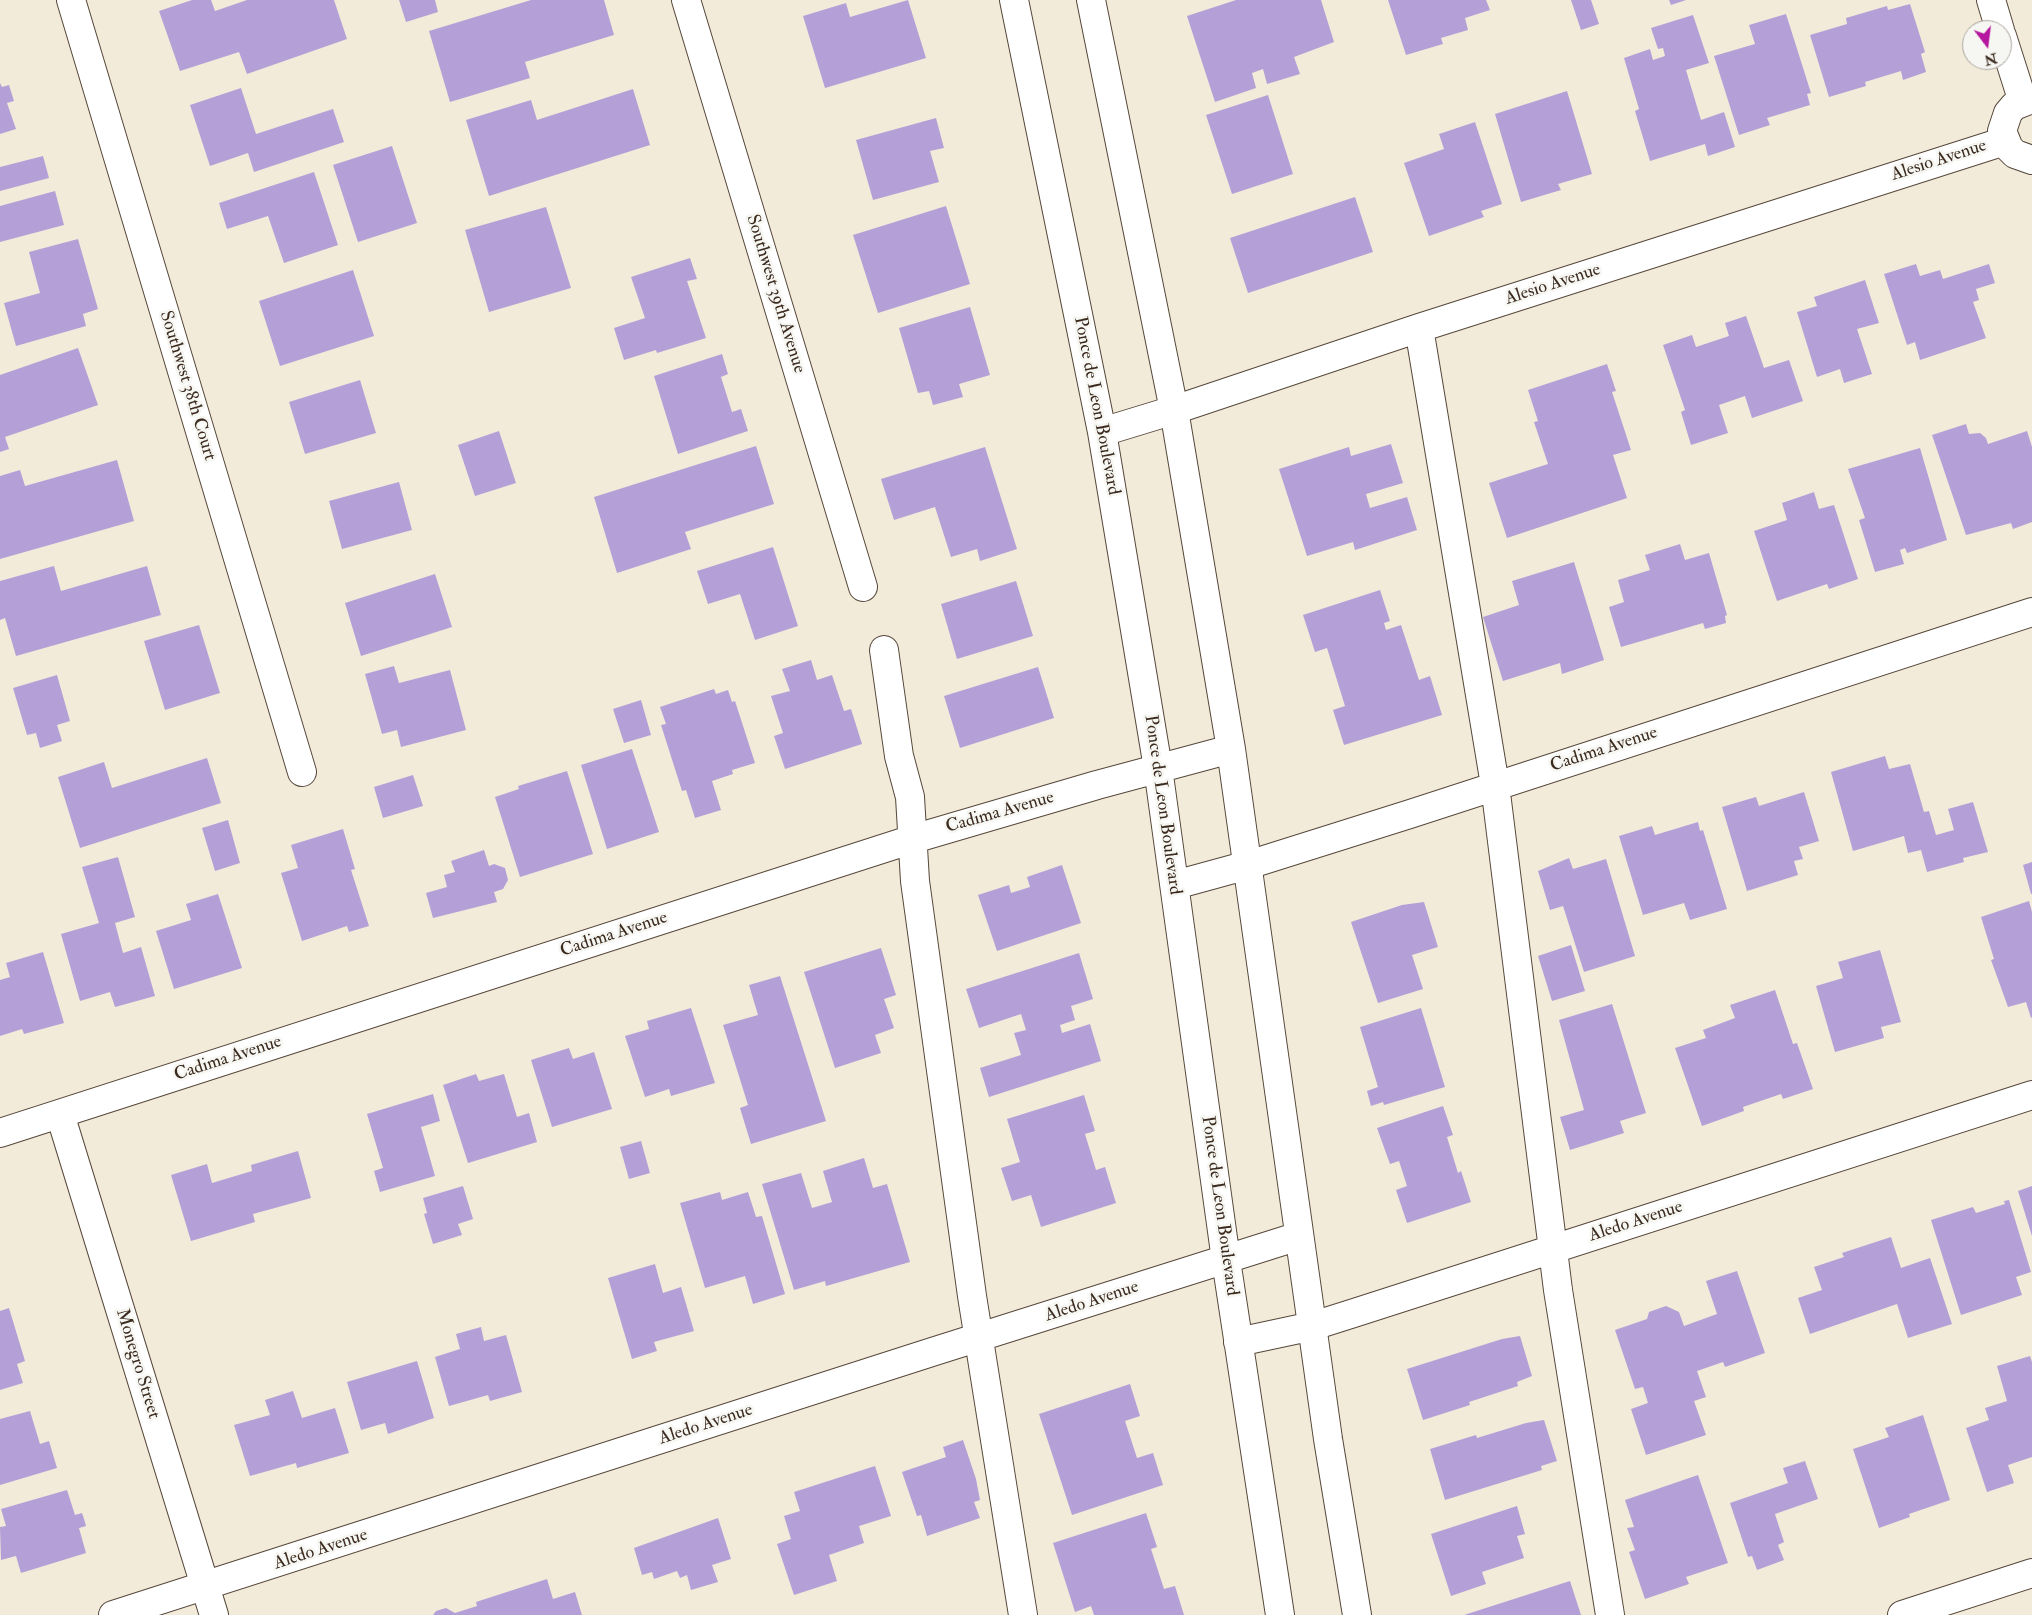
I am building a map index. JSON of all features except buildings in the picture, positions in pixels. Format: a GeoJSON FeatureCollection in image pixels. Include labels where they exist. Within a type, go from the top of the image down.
{"type":"FeatureCollection","features":[{"type":"Feature","properties":{"kind":"street","name":"Southwest 38th Court"},"geometry":{"type":"LineString","coordinates":[[71,0],[302,772]]}},
{"type":"Feature","properties":{"kind":"street","name":"Southwest 39th Avenue"},"geometry":{"type":"LineString","coordinates":[[686,0],[863,587]]}},
{"type":"Feature","properties":{"kind":"street","name":"Ponce de Leon Boulevard"},"geometry":{"type":"LineString","coordinates":[[1014,0],[1102,432],[1158,768],[1226,1260],[1280,1615]]}},
{"type":"Feature","properties":{"kind":"street"},"geometry":{"type":"LineString","coordinates":[[1091,0],[1174,410],[1231,749],[1312,1326],[1357,1615]]}},
{"type":"Feature","properties":{"kind":"street"},"geometry":{"type":"LineString","coordinates":[[1991,0],[1997,20]]}},
{"type":"Feature","properties":{"kind":"street"},"geometry":{"type":"LineString","coordinates":[[2012,62],[2027,100],[2014,106],[2008,113],[2002,131],[2005,141],[2015,154],[2032,160]]}},
{"type":"Feature","properties":{"kind":"street","name":"Alesio Avenue"},"geometry":{"type":"LineString","coordinates":[[1102,432],[1174,410],[1419,328],[2005,141]]}},
{"type":"Feature","properties":{"kind":"street"},"geometry":{"type":"LineString","coordinates":[[1419,328],[1495,785],[1553,1249],[1610,1615]]}},
{"type":"Feature","properties":{"kind":"street","name":"Cadima Avenue"},"geometry":{"type":"LineString","coordinates":[[1174,885],[1248,866],[2032,612]]}},
{"type":"Feature","properties":{"kind":"street"},"geometry":{"type":"LineString","coordinates":[[884,650],[899,756],[910,797],[915,881],[979,1338],[1023,1615]]}},
{"type":"Feature","properties":{"kind":"street","name":"Cadima Avenue"},"geometry":{"type":"LineString","coordinates":[[0,1133],[913,839],[1158,768],[1231,749]]}},
{"type":"Feature","properties":{"kind":"street","name":"Aledo Avenue"},"geometry":{"type":"LineString","coordinates":[[1238,1342],[1312,1326],[2032,1095]]}},
{"type":"Feature","properties":{"kind":"street","name":"Monegro Street"},"geometry":{"type":"LineString","coordinates":[[60,1114],[214,1615]]}},
{"type":"Feature","properties":{"kind":"street","name":"Aledo Avenue"},"geometry":{"type":"LineString","coordinates":[[113,1615],[1299,1236]]}},
{"type":"Feature","properties":{"kind":"street"},"geometry":{"type":"LineString","coordinates":[[1902,1615],[2032,1573]]}}]}
